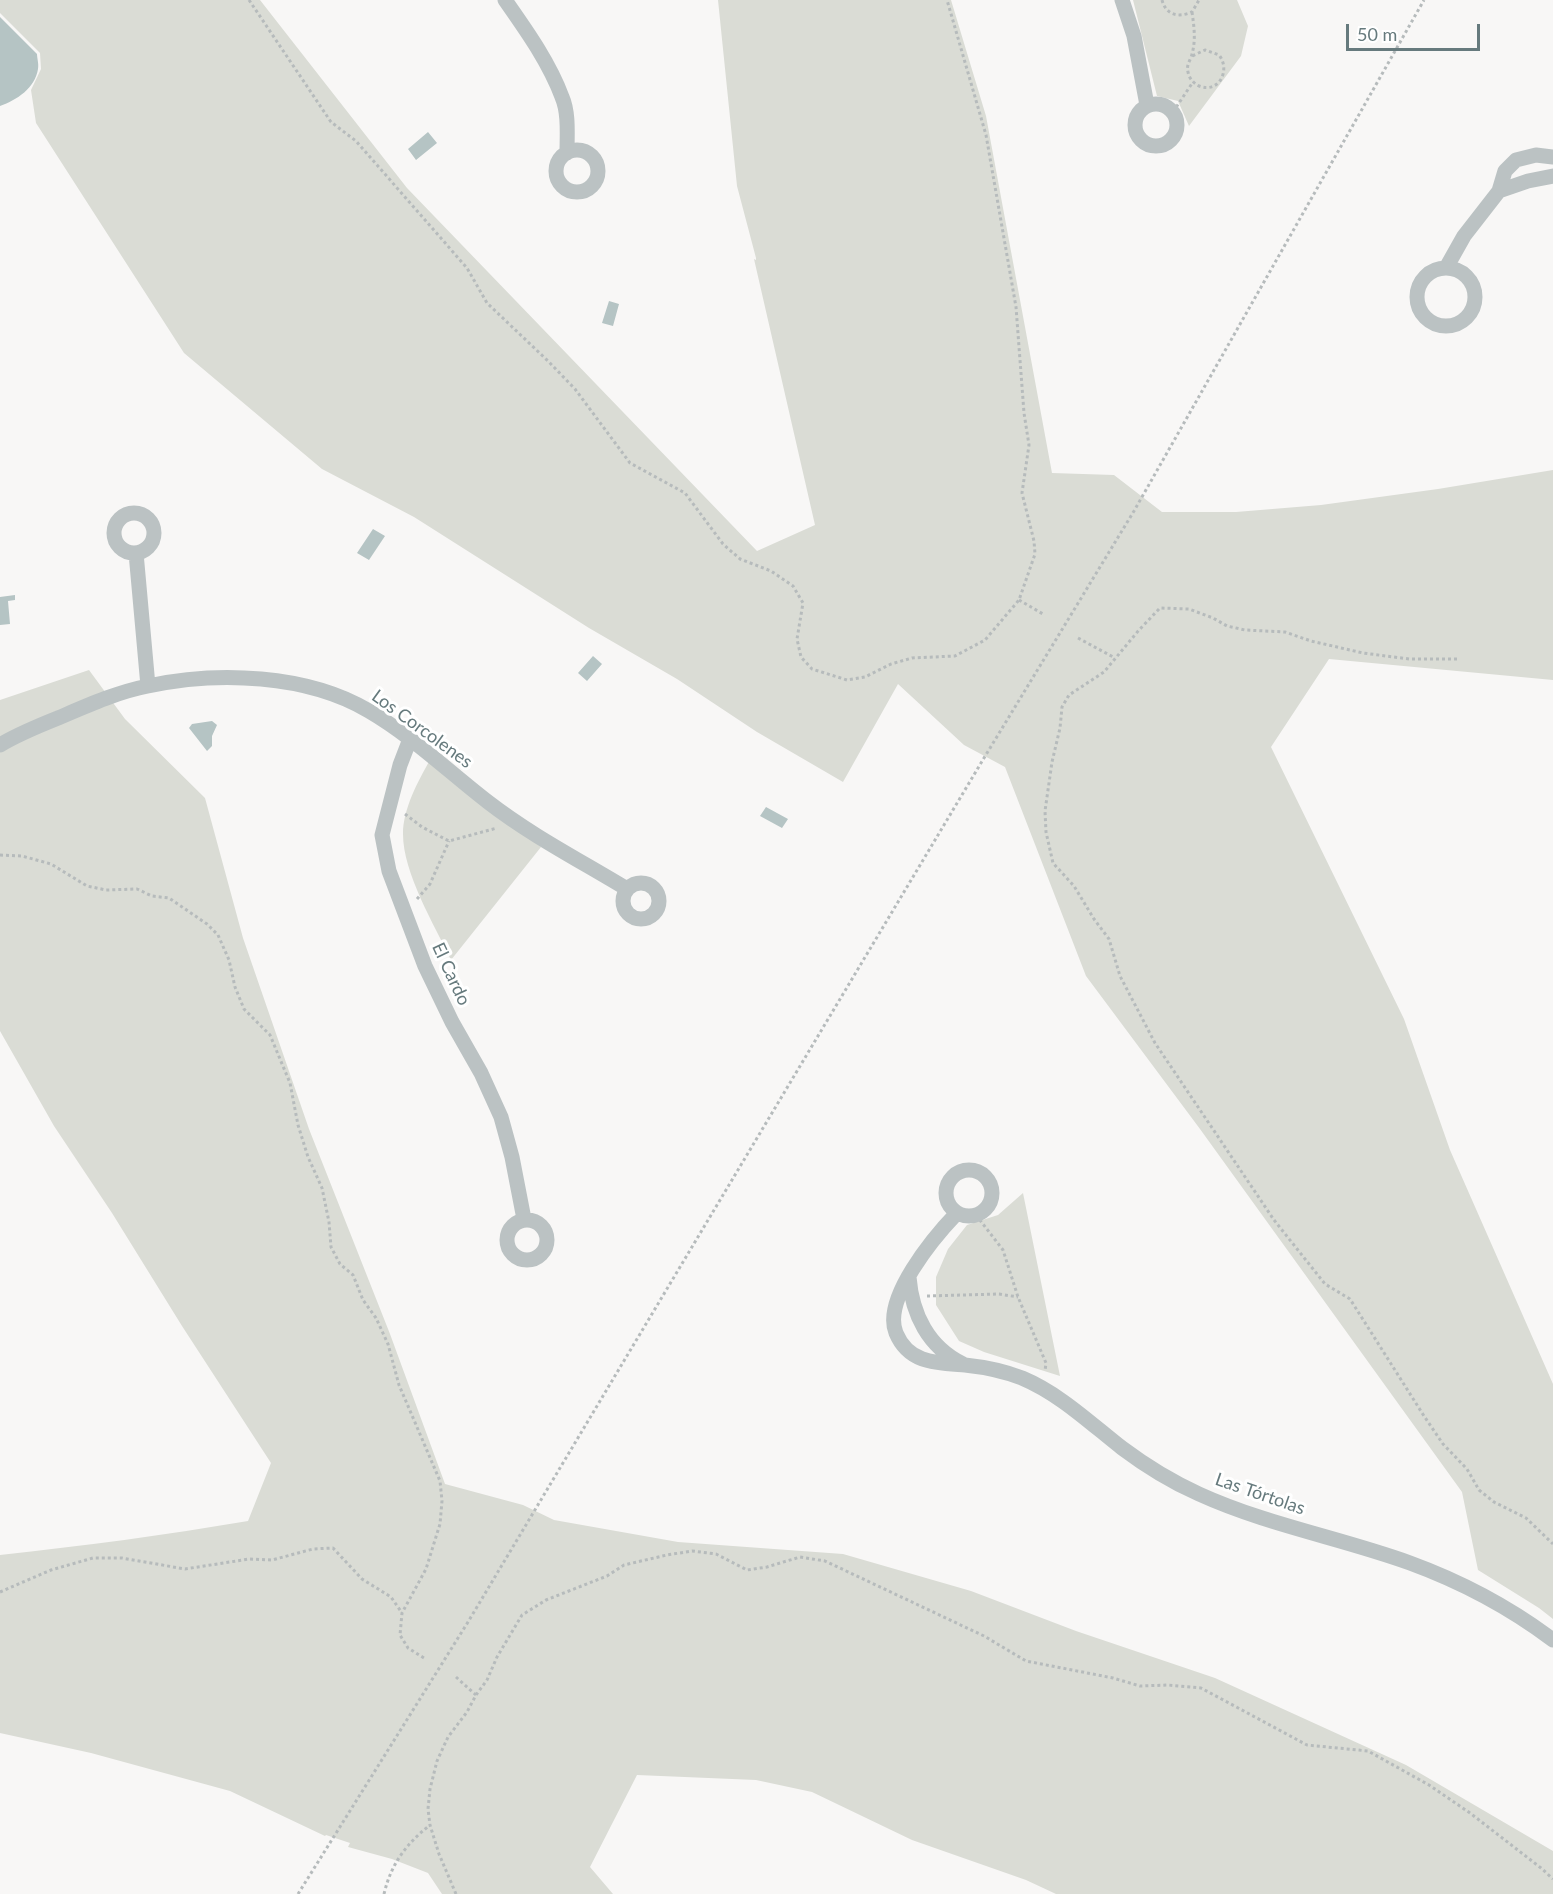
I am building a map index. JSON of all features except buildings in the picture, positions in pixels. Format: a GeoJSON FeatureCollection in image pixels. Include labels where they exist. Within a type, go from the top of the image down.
{"type":"FeatureCollection","features":[{"type":"Feature","properties":{"kind":"street"},"geometry":{"type":"LineString","coordinates":[[505,0],[535,44],[563,98],[567,122],[567,153]]}},
{"type":"Feature","properties":{"kind":"street"},"geometry":{"type":"LineString","coordinates":[[1122,0],[1134,36],[1147,105]]}},
{"type":"Feature","properties":{"kind":"street"},"geometry":{"type":"LineString","coordinates":[[1156,103],[1173,112],[1177,123],[1175,134],[1171,140],[1162,145],[1150,145],[1140,138],[1135,126],[1136,118],[1147,105],[1156,103]]}},
{"type":"Feature","properties":{"kind":"street"},"geometry":{"type":"LineString","coordinates":[[1446,268],[1464,236],[1499,191],[1505,171],[1516,160],[1536,155],[1553,157]]}},
{"type":"Feature","properties":{"kind":"street"},"geometry":{"type":"LineString","coordinates":[[1499,191],[1528,181],[1553,176]]}},
{"type":"Feature","properties":{"kind":"street"},"geometry":{"type":"LineString","coordinates":[[136,553],[148,686]]}},
{"type":"Feature","properties":{"kind":"street","name":"Los Corcolenes"},"geometry":{"type":"LineString","coordinates":[[0,745],[71,713],[148,686],[217,677],[276,681],[322,690],[369,710],[410,739],[490,804],[627,890]]}},
{"type":"Feature","properties":{"kind":"street","name":"El Cardo"},"geometry":{"type":"LineString","coordinates":[[410,739],[400,765],[382,835],[389,871],[425,966],[501,1117],[512,1157],[524,1219]]}},
{"type":"Feature","properties":{"kind":"street"},"geometry":{"type":"LineString","coordinates":[[971,1169],[985,1176],[992,1190],[988,1205],[976,1215],[957,1213],[947,1201],[946,1185],[956,1173],[971,1169]]}},
{"type":"Feature","properties":{"kind":"street","name":"Las Tórtolas"},"geometry":{"type":"LineString","coordinates":[[957,1213],[925,1252],[897,1300],[893,1325],[900,1341],[919,1359],[938,1364],[966,1365],[1000,1371],[1021,1378],[1059,1398],[1147,1465],[1198,1494],[1258,1517],[1373,1551],[1446,1577],[1497,1602],[1553,1640]]}},
{"type":"Feature","properties":{"kind":"street","name":"Las Tórtolas"},"geometry":{"type":"LineString","coordinates":[[909,1277],[914,1308],[927,1334],[947,1354],[966,1365]]}},
{"type":"Feature","properties":{"kind":"path"},"geometry":{"type":"LineString","coordinates":[[249,0],[331,122],[356,141],[467,268],[487,303],[575,389],[630,463],[685,493],[723,544],[740,559],[771,571],[793,586],[803,603],[797,639],[801,657],[812,669],[847,680],[865,677],[912,657],[955,656],[985,640],[1019,600],[1035,554],[1022,493],[1029,445],[1024,413],[1016,307],[986,135],[946,0]]}},
{"type":"Feature","properties":{"kind":"path"},"geometry":{"type":"LineString","coordinates":[[1162,0],[1165,8],[1174,15],[1192,12],[1199,0]]}},
{"type":"Feature","properties":{"kind":"path"},"geometry":{"type":"LineString","coordinates":[[298,1894],[468,1622],[1134,511],[1424,0]]}},
{"type":"Feature","properties":{"kind":"path"},"geometry":{"type":"LineString","coordinates":[[1192,12],[1195,30],[1192,56],[1187,68],[1193,82],[1204,87],[1211,87],[1221,80],[1225,71],[1223,60],[1216,52],[1205,50],[1192,56]]}},
{"type":"Feature","properties":{"kind":"path"},"geometry":{"type":"LineString","coordinates":[[1173,112],[1193,82]]}},
{"type":"Feature","properties":{"kind":"path"},"geometry":{"type":"LineString","coordinates":[[1019,600],[1043,614]]}},
{"type":"Feature","properties":{"kind":"path"},"geometry":{"type":"LineString","coordinates":[[1457,659],[1409,659],[1363,653],[1311,641],[1286,632],[1245,630],[1227,626],[1189,609],[1160,608],[1104,672],[1069,695],[1062,707],[1044,811],[1046,832],[1053,863],[1074,886],[1109,939],[1120,976],[1155,1043],[1274,1220],[1325,1284],[1350,1299],[1363,1323],[1424,1416],[1443,1444],[1467,1469],[1479,1490],[1494,1502],[1526,1518],[1553,1544]]}},
{"type":"Feature","properties":{"kind":"path"},"geometry":{"type":"LineString","coordinates":[[1078,638],[1115,658]]}},
{"type":"Feature","properties":{"kind":"path"},"geometry":{"type":"LineString","coordinates":[[392,799],[400,810],[422,828],[449,841],[497,828],[523,826]]}},
{"type":"Feature","properties":{"kind":"path"},"geometry":{"type":"LineString","coordinates":[[404,914],[430,884],[449,841]]}},
{"type":"Feature","properties":{"kind":"path"},"geometry":{"type":"LineString","coordinates":[[0,855],[22,856],[51,864],[87,886],[106,890],[137,889],[152,896],[169,898],[207,924],[218,935],[229,960],[235,987],[244,1010],[270,1035],[290,1083],[305,1147],[322,1188],[329,1222],[331,1248],[340,1264],[353,1275],[363,1300],[376,1318],[388,1344],[399,1385],[440,1481],[442,1501],[440,1524],[426,1569],[402,1613],[400,1635],[408,1648],[424,1658]]}},
{"type":"Feature","properties":{"kind":"path"},"geometry":{"type":"LineString","coordinates":[[976,1215],[1003,1250],[1018,1297],[1046,1363],[1043,1388]]}},
{"type":"Feature","properties":{"kind":"path"},"geometry":{"type":"LineString","coordinates":[[911,1296],[999,1294],[1018,1297]]}},
{"type":"Feature","properties":{"kind":"path"},"geometry":{"type":"LineString","coordinates":[[0,1592],[51,1570],[93,1558],[122,1558],[185,1569],[249,1559],[272,1560],[313,1550],[333,1548],[362,1579],[392,1597],[402,1613]]}},
{"type":"Feature","properties":{"kind":"path"},"geometry":{"type":"LineString","coordinates":[[456,1894],[439,1854],[430,1825],[428,1809],[430,1789],[437,1761],[448,1737],[487,1680],[497,1657],[522,1615],[546,1600],[607,1576],[624,1565],[692,1551],[716,1554],[747,1570],[767,1567],[800,1557],[825,1561],[984,1636],[1026,1661],[1113,1678],[1140,1686],[1168,1684],[1201,1688],[1307,1745],[1368,1751],[1429,1785],[1470,1813],[1553,1879]]}},
{"type":"Feature","properties":{"kind":"path"},"geometry":{"type":"LineString","coordinates":[[456,1677],[476,1695]]}},
{"type":"Feature","properties":{"kind":"path"},"geometry":{"type":"LineString","coordinates":[[384,1894],[388,1876],[404,1850],[430,1825]]}},
{"type":"Feature","properties":{"kind":"shaded area"},"geometry":{"type":"Polygon","coordinates":[[[0,0],[260,0],[407,188],[757,551],[815,525],[754,259],[756,258],[737,186],[718,0],[951,0],[986,116],[1052,473],[1114,475],[1162,512],[1236,512],[1321,505],[1553,470],[1553,680],[1329,659],[1271,747],[1404,1019],[1450,1150],[1553,1384],[1553,1619],[1478,1570],[1462,1492],[1200,1129],[1086,976],[1005,767],[964,745],[898,684],[843,782],[757,732],[677,679],[589,628],[414,517],[322,469],[184,353],[36,123],[31,90],[41,69],[40,53],[0,13],[0,0]]]}},
{"type":"Feature","properties":{"kind":"shaded area"},"geometry":{"type":"Polygon","coordinates":[[[1133,0],[1237,0],[1248,26],[1241,56],[1189,126],[1178,101],[1157,96],[1133,0]]]}},
{"type":"Feature","properties":{"kind":"shaded area"},"geometry":{"type":"Polygon","coordinates":[[[0,17],[37,54],[38,69],[33,82],[19,97],[0,106],[0,17]]]}},
{"type":"Feature","properties":{"kind":"shaded area"},"geometry":{"type":"Polygon","coordinates":[[[428,132],[437,143],[416,160],[408,149],[428,132]]]}},
{"type":"Feature","properties":{"kind":"shaded area"},"geometry":{"type":"Polygon","coordinates":[[[609,301],[619,304],[613,326],[602,323],[609,301]]]}},
{"type":"Feature","properties":{"kind":"shaded area"},"geometry":{"type":"Polygon","coordinates":[[[373,529],[385,536],[369,560],[357,553],[373,529]]]}},
{"type":"Feature","properties":{"kind":"shaded area"},"geometry":{"type":"Polygon","coordinates":[[[15,595],[15,600],[8,601],[10,624],[0,625],[0,597],[15,595]]]}},
{"type":"Feature","properties":{"kind":"shaded area"},"geometry":{"type":"Polygon","coordinates":[[[593,656],[602,664],[587,681],[578,673],[593,656]]]}},
{"type":"Feature","properties":{"kind":"shaded area"},"geometry":{"type":"Polygon","coordinates":[[[89,670],[125,719],[205,798],[243,938],[309,1129],[390,1334],[445,1484],[523,1505],[554,1520],[678,1542],[843,1554],[971,1591],[1076,1631],[1215,1678],[1406,1765],[1553,1851],[1553,1894],[1056,1894],[1026,1880],[912,1840],[812,1792],[756,1780],[637,1775],[590,1867],[613,1894],[442,1894],[428,1873],[392,1859],[348,1847],[350,1843],[325,1836],[230,1791],[91,1753],[0,1733],[0,1555],[124,1540],[248,1521],[271,1463],[54,1126],[0,1031],[0,700],[89,670]]]}},
{"type":"Feature","properties":{"kind":"shaded area"},"geometry":{"type":"Polygon","coordinates":[[[212,721],[217,725],[212,736],[212,746],[207,751],[189,728],[192,724],[212,721]]]}},
{"type":"Feature","properties":{"kind":"shaded area"},"geometry":{"type":"Polygon","coordinates":[[[430,760],[541,847],[451,960],[414,882],[404,849],[403,834],[408,805],[430,760]]]}},
{"type":"Feature","properties":{"kind":"shaded area"},"geometry":{"type":"Polygon","coordinates":[[[766,807],[788,819],[782,828],[760,816],[766,807]]]}},
{"type":"Feature","properties":{"kind":"shaded area"},"geometry":{"type":"Polygon","coordinates":[[[1023,1193],[1060,1376],[984,1352],[959,1341],[936,1305],[936,1277],[948,1249],[967,1225],[998,1215],[1023,1193]]]}}]}
